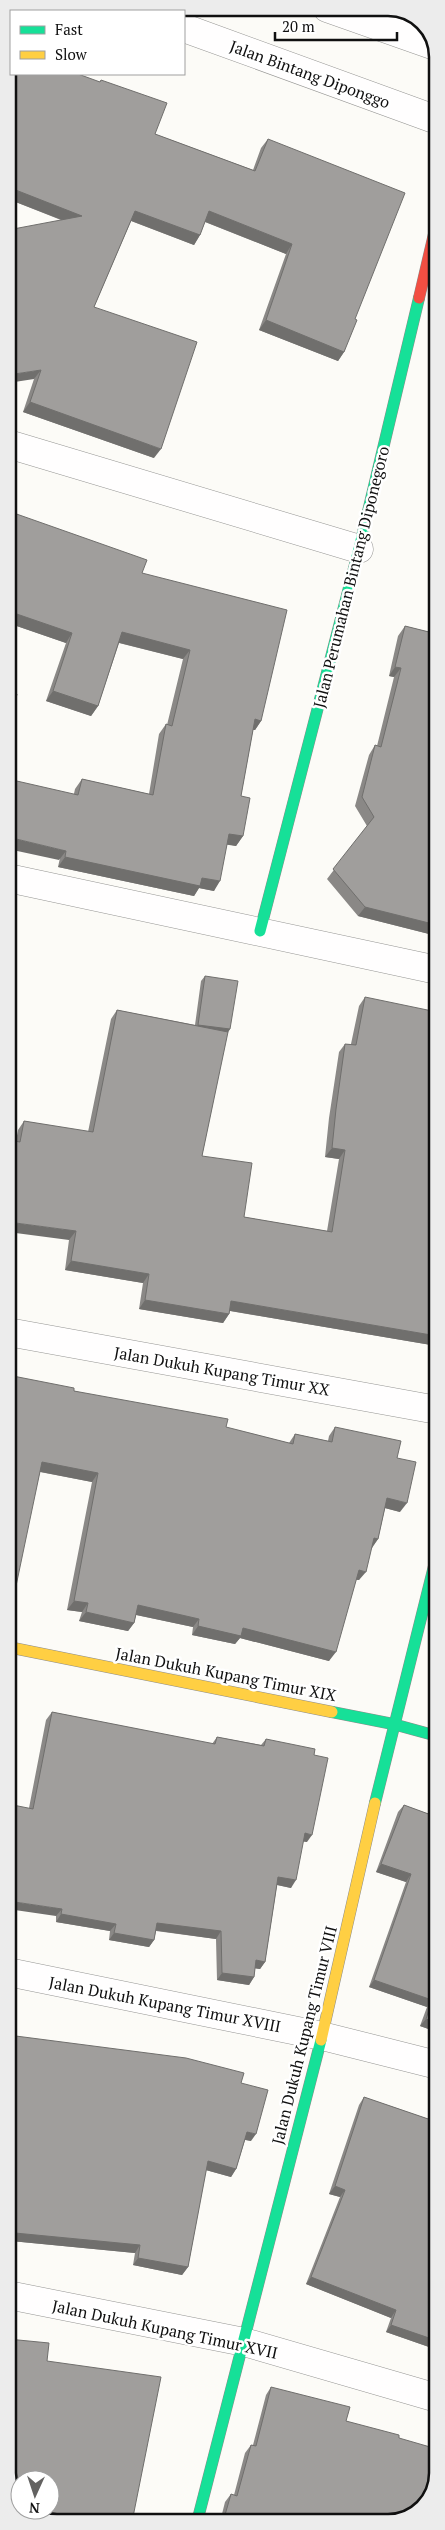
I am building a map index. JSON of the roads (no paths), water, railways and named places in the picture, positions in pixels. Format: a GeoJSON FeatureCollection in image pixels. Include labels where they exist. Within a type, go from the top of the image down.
{"type":"FeatureCollection","features":[{"type":"Feature","properties":{"kind":"street"},"geometry":{"type":"LineString","coordinates":[[350,16],[426,43]]}},
{"type":"Feature","properties":{"kind":"street","name":"Jalan Bintang Diponggo"},"geometry":{"type":"LineString","coordinates":[[185,28],[428,117]]}},
{"type":"Feature","properties":{"kind":"street","name":"Jalan Perumahan Bintang Diponegoro"},"geometry":{"type":"LineString","coordinates":[[260,931],[359,549],[428,258]]}},
{"type":"Feature","properties":{"kind":"street"},"geometry":{"type":"LineString","coordinates":[[16,446],[359,549]]}},
{"type":"Feature","properties":{"kind":"street"},"geometry":{"type":"LineString","coordinates":[[16,880],[428,968]]}},
{"type":"Feature","properties":{"kind":"street","name":"Jalan Dukuh Kupang Timur XX"},"geometry":{"type":"LineString","coordinates":[[17,1334],[429,1408]]}},
{"type":"Feature","properties":{"kind":"street","name":"Jalan Dukuh Kupang Timur VIII"},"geometry":{"type":"LineString","coordinates":[[199,2514],[322,2036],[393,1724],[429,1586]]}},
{"type":"Feature","properties":{"kind":"street","name":"Jalan Dukuh Kupang Timur XIX"},"geometry":{"type":"LineString","coordinates":[[17,1649],[393,1724],[429,1734]]}},
{"type":"Feature","properties":{"kind":"street","name":"Jalan Dukuh Kupang Timur XVIII"},"geometry":{"type":"LineString","coordinates":[[17,1974],[322,2036],[429,2063]]}},
{"type":"Feature","properties":{"kind":"street","name":"Jalan Dukuh Kupang Timur XVII"},"geometry":{"type":"LineString","coordinates":[[17,2297],[244,2342],[429,2395]]}}]}
